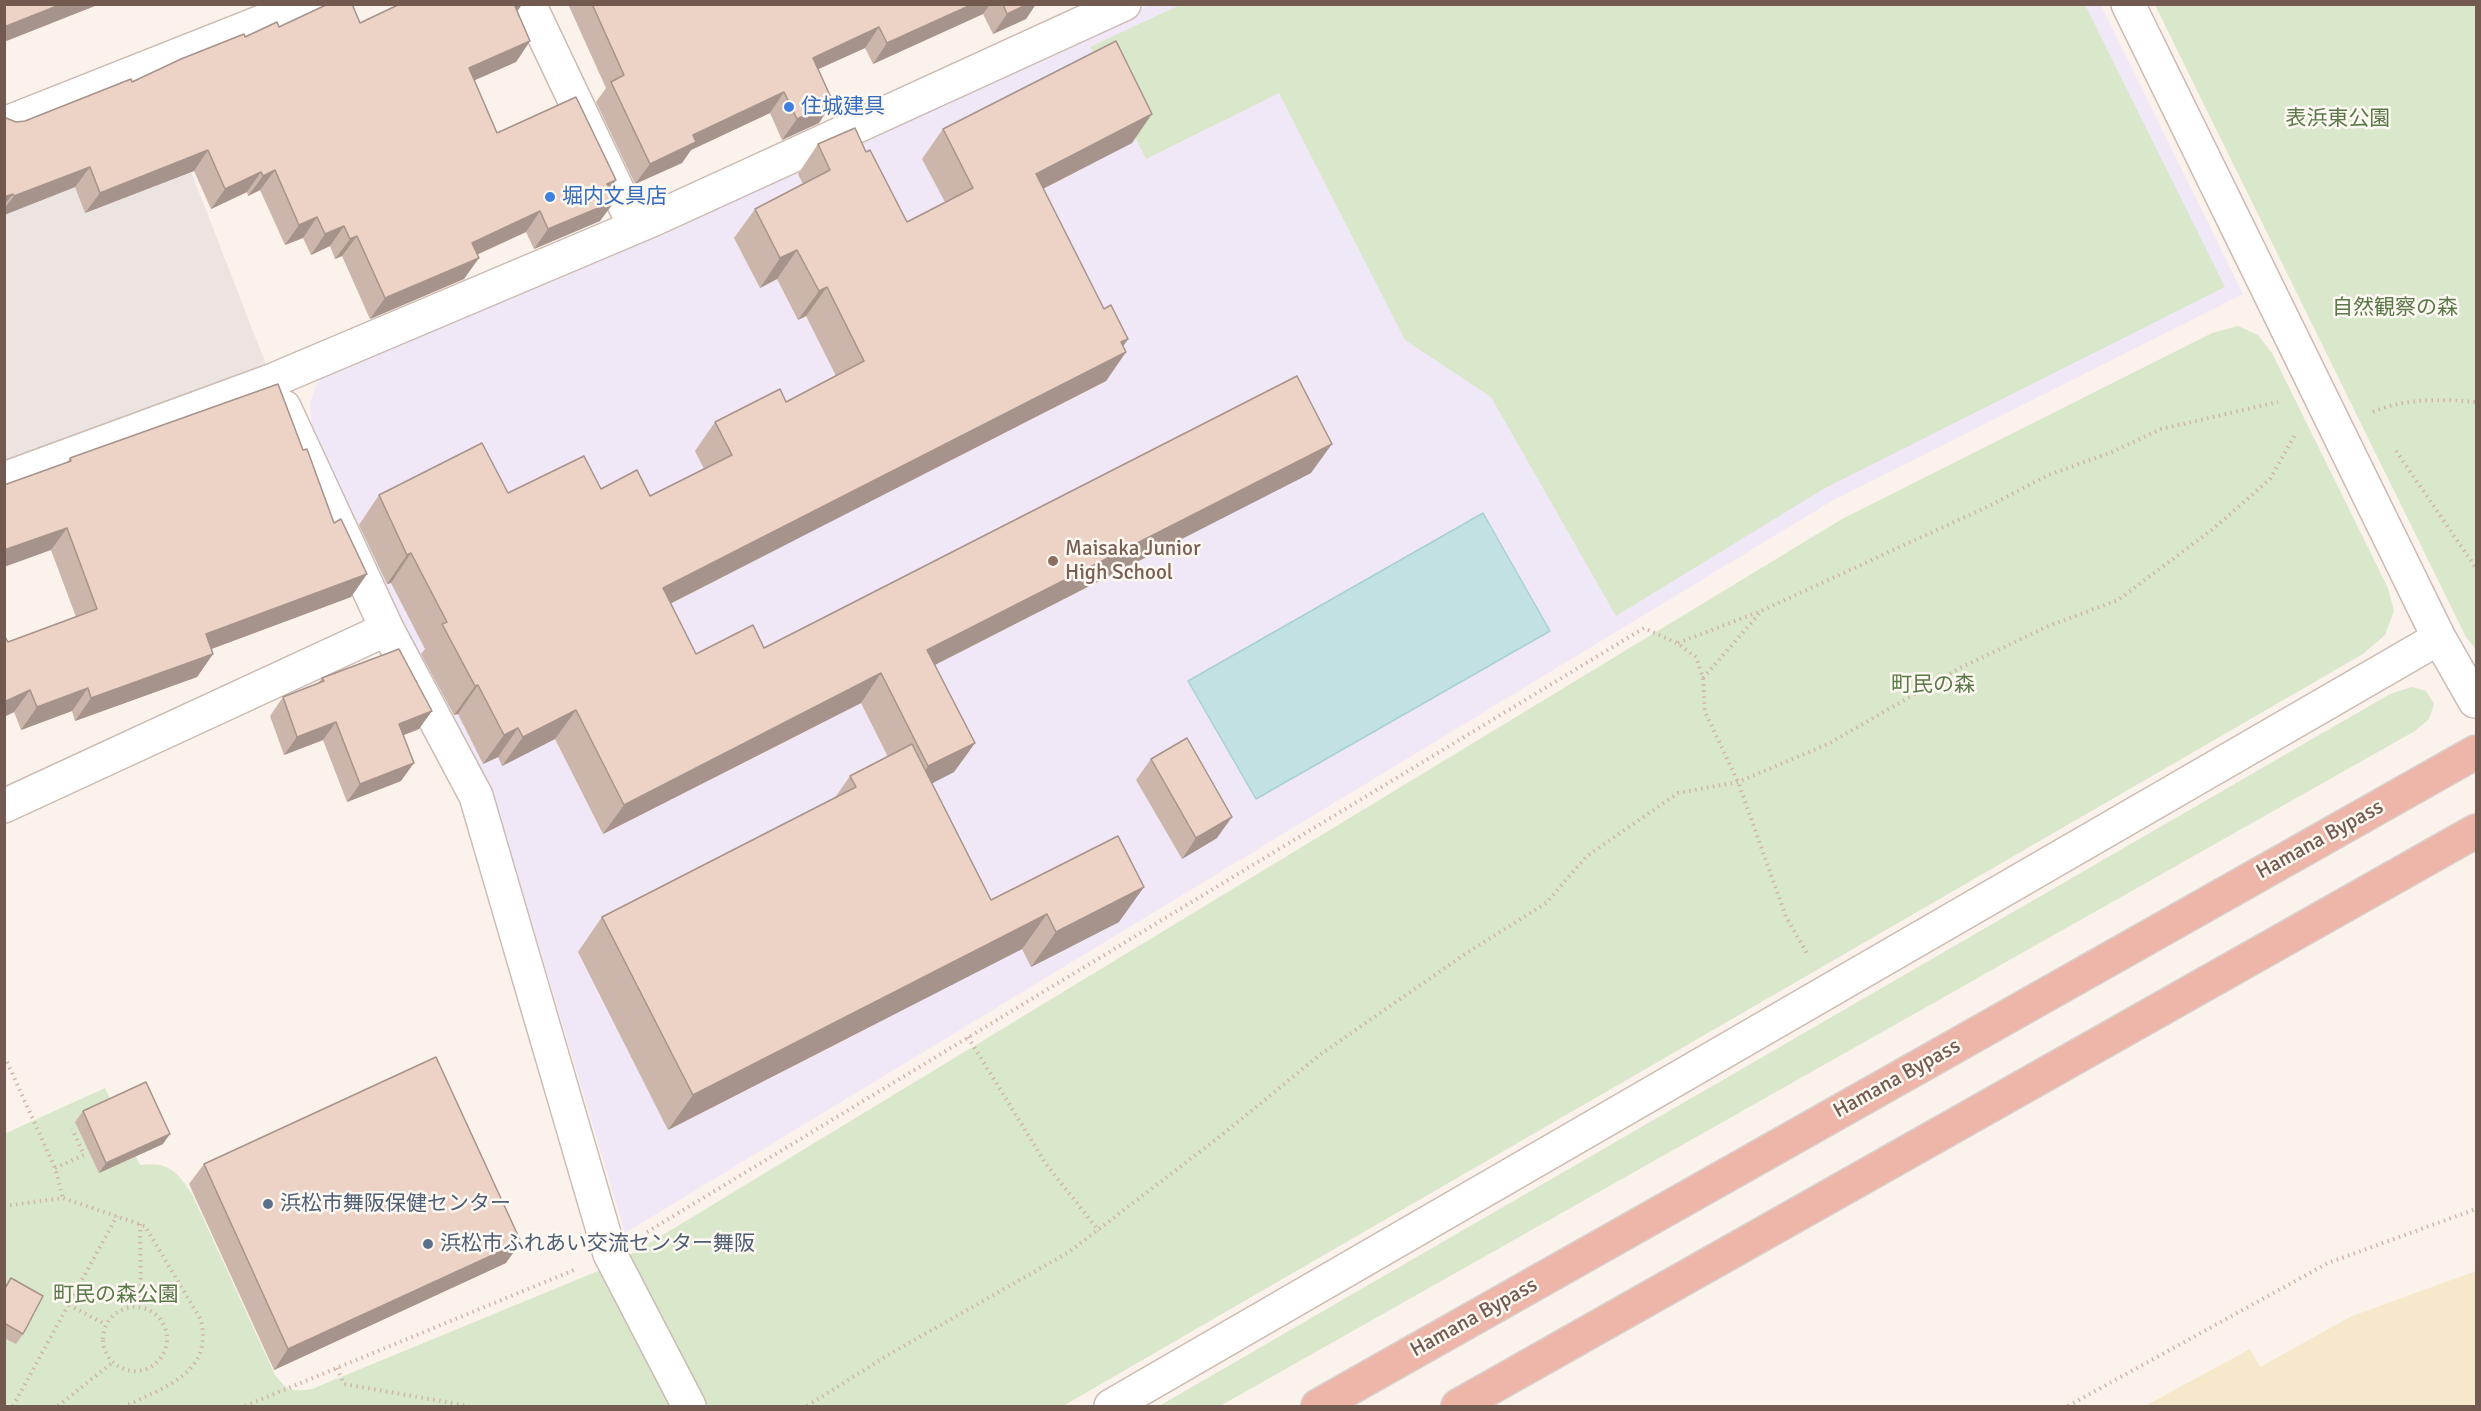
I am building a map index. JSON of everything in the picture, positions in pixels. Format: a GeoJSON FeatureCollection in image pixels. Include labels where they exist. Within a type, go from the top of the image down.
{"type":"FeatureCollection","features":[{"type":"Feature","properties":{"kind":"highway","name":"Hamana Bypass"},"geometry":{"type":"LineString","coordinates":[[1318,1407],[2476,752]]}},
{"type":"Feature","properties":{"kind":"highway"},"geometry":{"type":"LineString","coordinates":[[1458,1407],[2476,831]]}},
{"type":"Feature","properties":{"kind":"street"},"geometry":{"type":"LineString","coordinates":[[4,124],[307,4]]}},
{"type":"Feature","properties":{"kind":"street"},"geometry":{"type":"LineString","coordinates":[[529,4],[635,227]]}},
{"type":"Feature","properties":{"kind":"street"},"geometry":{"type":"LineString","coordinates":[[4,479],[272,381],[635,227],[1124,4]]}},
{"type":"Feature","properties":{"kind":"street"},"geometry":{"type":"LineString","coordinates":[[2128,4],[2439,638],[2475,701]]}},
{"type":"Feature","properties":{"kind":"street"},"geometry":{"type":"LineString","coordinates":[[272,381],[387,629],[476,796],[610,1254],[688,1407]]}},
{"type":"Feature","properties":{"kind":"street"},"geometry":{"type":"LineString","coordinates":[[4,806],[387,629]]}},
{"type":"Feature","properties":{"kind":"street"},"geometry":{"type":"LineString","coordinates":[[1111,1407],[2439,638]]}},
{"type":"Feature","properties":{"kind":"path"},"geometry":{"type":"LineString","coordinates":[[1677,643],[1761,611],[1981,510],[2048,475],[2110,453],[2161,429],[2319,393]]}},
{"type":"Feature","properties":{"kind":"path"},"geometry":{"type":"LineString","coordinates":[[807,1407],[888,1355],[1069,1252],[1099,1231],[1272,1096],[1321,1054],[1465,954],[1546,903],[1587,856],[1621,830],[1678,793],[1738,782],[1828,744],[1958,669],[2046,627],[2118,600],[2213,529],[2270,479],[2319,393]]}},
{"type":"Feature","properties":{"kind":"path"},"geometry":{"type":"LineString","coordinates":[[2377,423],[2370,413],[2389,404],[2456,400],[2476,402]]}},
{"type":"Feature","properties":{"kind":"path"},"geometry":{"type":"LineString","coordinates":[[2390,442],[2476,568]]}},
{"type":"Feature","properties":{"kind":"path"},"geometry":{"type":"LineString","coordinates":[[1703,678],[1761,611]]}},
{"type":"Feature","properties":{"kind":"path"},"geometry":{"type":"LineString","coordinates":[[245,1407],[610,1254],[1644,628],[1677,643],[1696,657],[1703,678],[1705,712],[1738,782],[1786,917],[1829,991]]}},
{"type":"Feature","properties":{"kind":"path"},"geometry":{"type":"LineString","coordinates":[[968,1037],[1046,1164],[1099,1231]]}},
{"type":"Feature","properties":{"kind":"path"},"geometry":{"type":"LineString","coordinates":[[7,1062],[55,1168],[63,1198]]}},
{"type":"Feature","properties":{"kind":"path"},"geometry":{"type":"LineString","coordinates":[[55,1168],[84,1155],[72,1129]]}},
{"type":"Feature","properties":{"kind":"path"},"geometry":{"type":"LineString","coordinates":[[4,1206],[63,1198],[144,1226],[201,1320],[204,1336],[202,1352],[194,1366],[182,1376],[126,1407]]}},
{"type":"Feature","properties":{"kind":"path"},"geometry":{"type":"LineString","coordinates":[[2068,1407],[2328,1263],[2476,1209]]}},
{"type":"Feature","properties":{"kind":"path"},"geometry":{"type":"LineString","coordinates":[[13,1407],[117,1216]]}},
{"type":"Feature","properties":{"kind":"path"},"geometry":{"type":"LineString","coordinates":[[140,1224],[141,1307]]}},
{"type":"Feature","properties":{"kind":"path"},"geometry":{"type":"LineString","coordinates":[[69,1305],[105,1324]]}},
{"type":"Feature","properties":{"kind":"path"},"geometry":{"type":"LineString","coordinates":[[141,1307],[153,1312],[163,1322],[167,1334],[166,1348],[160,1360],[149,1369],[136,1372],[123,1370],[112,1363],[104,1351],[102,1338],[105,1324],[114,1314],[126,1308],[141,1307]]}},
{"type":"Feature","properties":{"kind":"path"},"geometry":{"type":"LineString","coordinates":[[57,1407],[112,1363]]}},
{"type":"Feature","properties":{"kind":"path"},"geometry":{"type":"LineString","coordinates":[[337,1368],[344,1384],[469,1407]]}},
{"type":"Feature","properties":{"kind":"shaded area","name":"Maisaka Junior High School"},"geometry":{"type":"Polygon","coordinates":[[[1150,5],[2101,5],[2243,294],[1832,501],[625,1233],[492,789],[402,621],[312,428],[310,403],[317,383],[336,365],[639,237],[1150,5]]]}},
{"type":"Feature","properties":{"kind":"shaded area"},"geometry":{"type":"Polygon","coordinates":[[[155,79],[267,367],[5,463],[5,138],[155,79]]]}},
{"type":"Feature","properties":{"kind":"green space"},"geometry":{"type":"Polygon","coordinates":[[[1182,4],[2085,5],[2225,287],[1825,488],[1616,616],[1491,397],[1405,340],[1279,93],[1146,159],[1090,47],[1182,4]]]}},
{"type":"Feature","properties":{"kind":"green space"},"geometry":{"type":"Polygon","coordinates":[[[2155,5],[2476,5],[2476,650],[2466,637],[2155,5]]]}},
{"type":"Feature","properties":{"kind":"green space","name":"町民の森"},"geometry":{"type":"Polygon","coordinates":[[[2238,326],[2258,335],[2272,353],[2388,588],[2394,611],[2385,635],[2363,654],[1063,1406],[5,1406],[4,1134],[105,1088],[140,1165],[158,1165],[171,1169],[192,1194],[275,1375],[291,1389],[312,1389],[615,1264],[1842,519],[2212,333],[2238,326]]]}},
{"type":"Feature","properties":{"kind":"green space"},"geometry":{"type":"Polygon","coordinates":[[[2412,687],[2426,691],[2434,704],[2429,719],[2415,731],[1220,1406],[1159,1406],[2390,694],[2412,687]]]}},
{"type":"Feature","properties":{"kind":"sand"},"geometry":{"type":"Polygon","coordinates":[[[2476,1271],[2476,1406],[2145,1406],[2250,1349],[2260,1367],[2352,1316],[2476,1271]]]}},
{"type":"Feature","properties":{"kind":"water"},"geometry":{"type":"Polygon","coordinates":[[[1483,513],[1550,631],[1256,799],[1188,681],[1483,513]]]}},
{"type":"Feature","properties":{"kind":"building"},"geometry":{"type":"Polygon","coordinates":[[[4,4],[62,4],[4,27],[4,4]]]}},
{"type":"Feature","properties":{"kind":"building"},"geometry":{"type":"Polygon","coordinates":[[[328,4],[352,4],[360,23],[400,4],[514,4],[530,41],[469,68],[497,133],[576,97],[616,180],[607,184],[615,201],[548,229],[540,211],[472,243],[479,258],[385,298],[357,236],[350,239],[344,226],[325,234],[317,217],[299,225],[275,170],[263,176],[261,172],[225,189],[208,150],[100,193],[90,167],[14,196],[13,194],[4,197],[4,115],[16,122],[25,121],[131,79],[132,82],[181,59],[244,34],[245,37],[277,22],[279,27],[328,4]]]}},
{"type":"Feature","properties":{"kind":"building"},"geometry":{"type":"Polygon","coordinates":[[[592,4],[973,4],[887,43],[879,27],[813,58],[833,102],[797,119],[784,92],[693,135],[696,142],[650,164],[611,82],[624,75],[592,4]]]}},
{"type":"Feature","properties":{"kind":"building"},"geometry":{"type":"Polygon","coordinates":[[[1003,4],[1028,4],[1007,14],[1003,4]]]}},
{"type":"Feature","properties":{"kind":"building"},"geometry":{"type":"Polygon","coordinates":[[[1116,41],[1152,114],[1036,174],[1104,309],[1111,305],[1128,339],[1121,342],[1126,352],[663,588],[696,654],[753,625],[764,648],[1297,376],[1332,444],[927,650],[975,743],[928,766],[881,673],[624,805],[576,710],[523,737],[518,728],[504,735],[442,624],[447,622],[411,553],[407,555],[379,495],[482,443],[508,493],[584,456],[601,489],[637,470],[650,496],[732,455],[715,422],[780,389],[786,402],[864,361],[827,287],[819,291],[797,250],[780,258],[755,209],[830,170],[818,144],[855,128],[866,152],[870,150],[907,222],[973,188],[943,129],[1116,41]]]}},
{"type":"Feature","properties":{"kind":"building"},"geometry":{"type":"Polygon","coordinates":[[[278,384],[303,450],[307,449],[334,523],[341,519],[367,574],[206,634],[213,654],[91,698],[88,688],[37,707],[30,690],[4,702],[4,635],[8,642],[97,609],[67,528],[4,550],[4,485],[71,461],[70,458],[278,384]]]}},
{"type":"Feature","properties":{"kind":"building"},"geometry":{"type":"Polygon","coordinates":[[[399,649],[432,711],[399,724],[414,763],[360,784],[336,722],[297,737],[283,697],[324,681],[322,678],[399,649]]]}},
{"type":"Feature","properties":{"kind":"building"},"geometry":{"type":"Polygon","coordinates":[[[1187,738],[1232,817],[1196,838],[1151,759],[1187,738]]]}},
{"type":"Feature","properties":{"kind":"building"},"geometry":{"type":"Polygon","coordinates":[[[912,744],[991,900],[1118,836],[1144,887],[1056,932],[1047,914],[693,1095],[602,917],[856,787],[850,776],[912,744]]]}},
{"type":"Feature","properties":{"kind":"building"},"geometry":{"type":"Polygon","coordinates":[[[436,1057],[521,1242],[288,1349],[204,1164],[436,1057]]]}},
{"type":"Feature","properties":{"kind":"building"},"geometry":{"type":"Polygon","coordinates":[[[146,1082],[170,1134],[106,1163],[83,1111],[146,1082]]]}},
{"type":"Feature","properties":{"kind":"building"},"geometry":{"type":"Polygon","coordinates":[[[11,1278],[43,1296],[23,1334],[4,1323],[4,1290],[11,1278]]]}},
{"type":"Feature","properties":{"kind":"place","name":"住城建具"},"geometry":{"type":"Point","coordinates":[789,107]}},
{"type":"Feature","properties":{"kind":"place","name":"堀内文具店"},"geometry":{"type":"Point","coordinates":[550,197]}},
{"type":"Feature","properties":{"kind":"place","name":"Maisaka Junior High School"},"geometry":{"type":"Point","coordinates":[1053,561]}},
{"type":"Feature","properties":{"kind":"place","name":"浜松市舞阪保健センター"},"geometry":{"type":"Point","coordinates":[268,1204]}},
{"type":"Feature","properties":{"kind":"place","name":"浜松市ふれあい交流センター舞阪"},"geometry":{"type":"Point","coordinates":[428,1244]}},
{"type":"Feature","properties":{"kind":"park label","name":"表浜東公園"},"geometry":{"type":"Point","coordinates":[2338,119]}},
{"type":"Feature","properties":{"kind":"park label","name":"自然観察の森"},"geometry":{"type":"Point","coordinates":[2395,308]}},
{"type":"Feature","properties":{"kind":"park label","name":"町民の森公園"},"geometry":{"type":"Point","coordinates":[116,1295]}}]}
